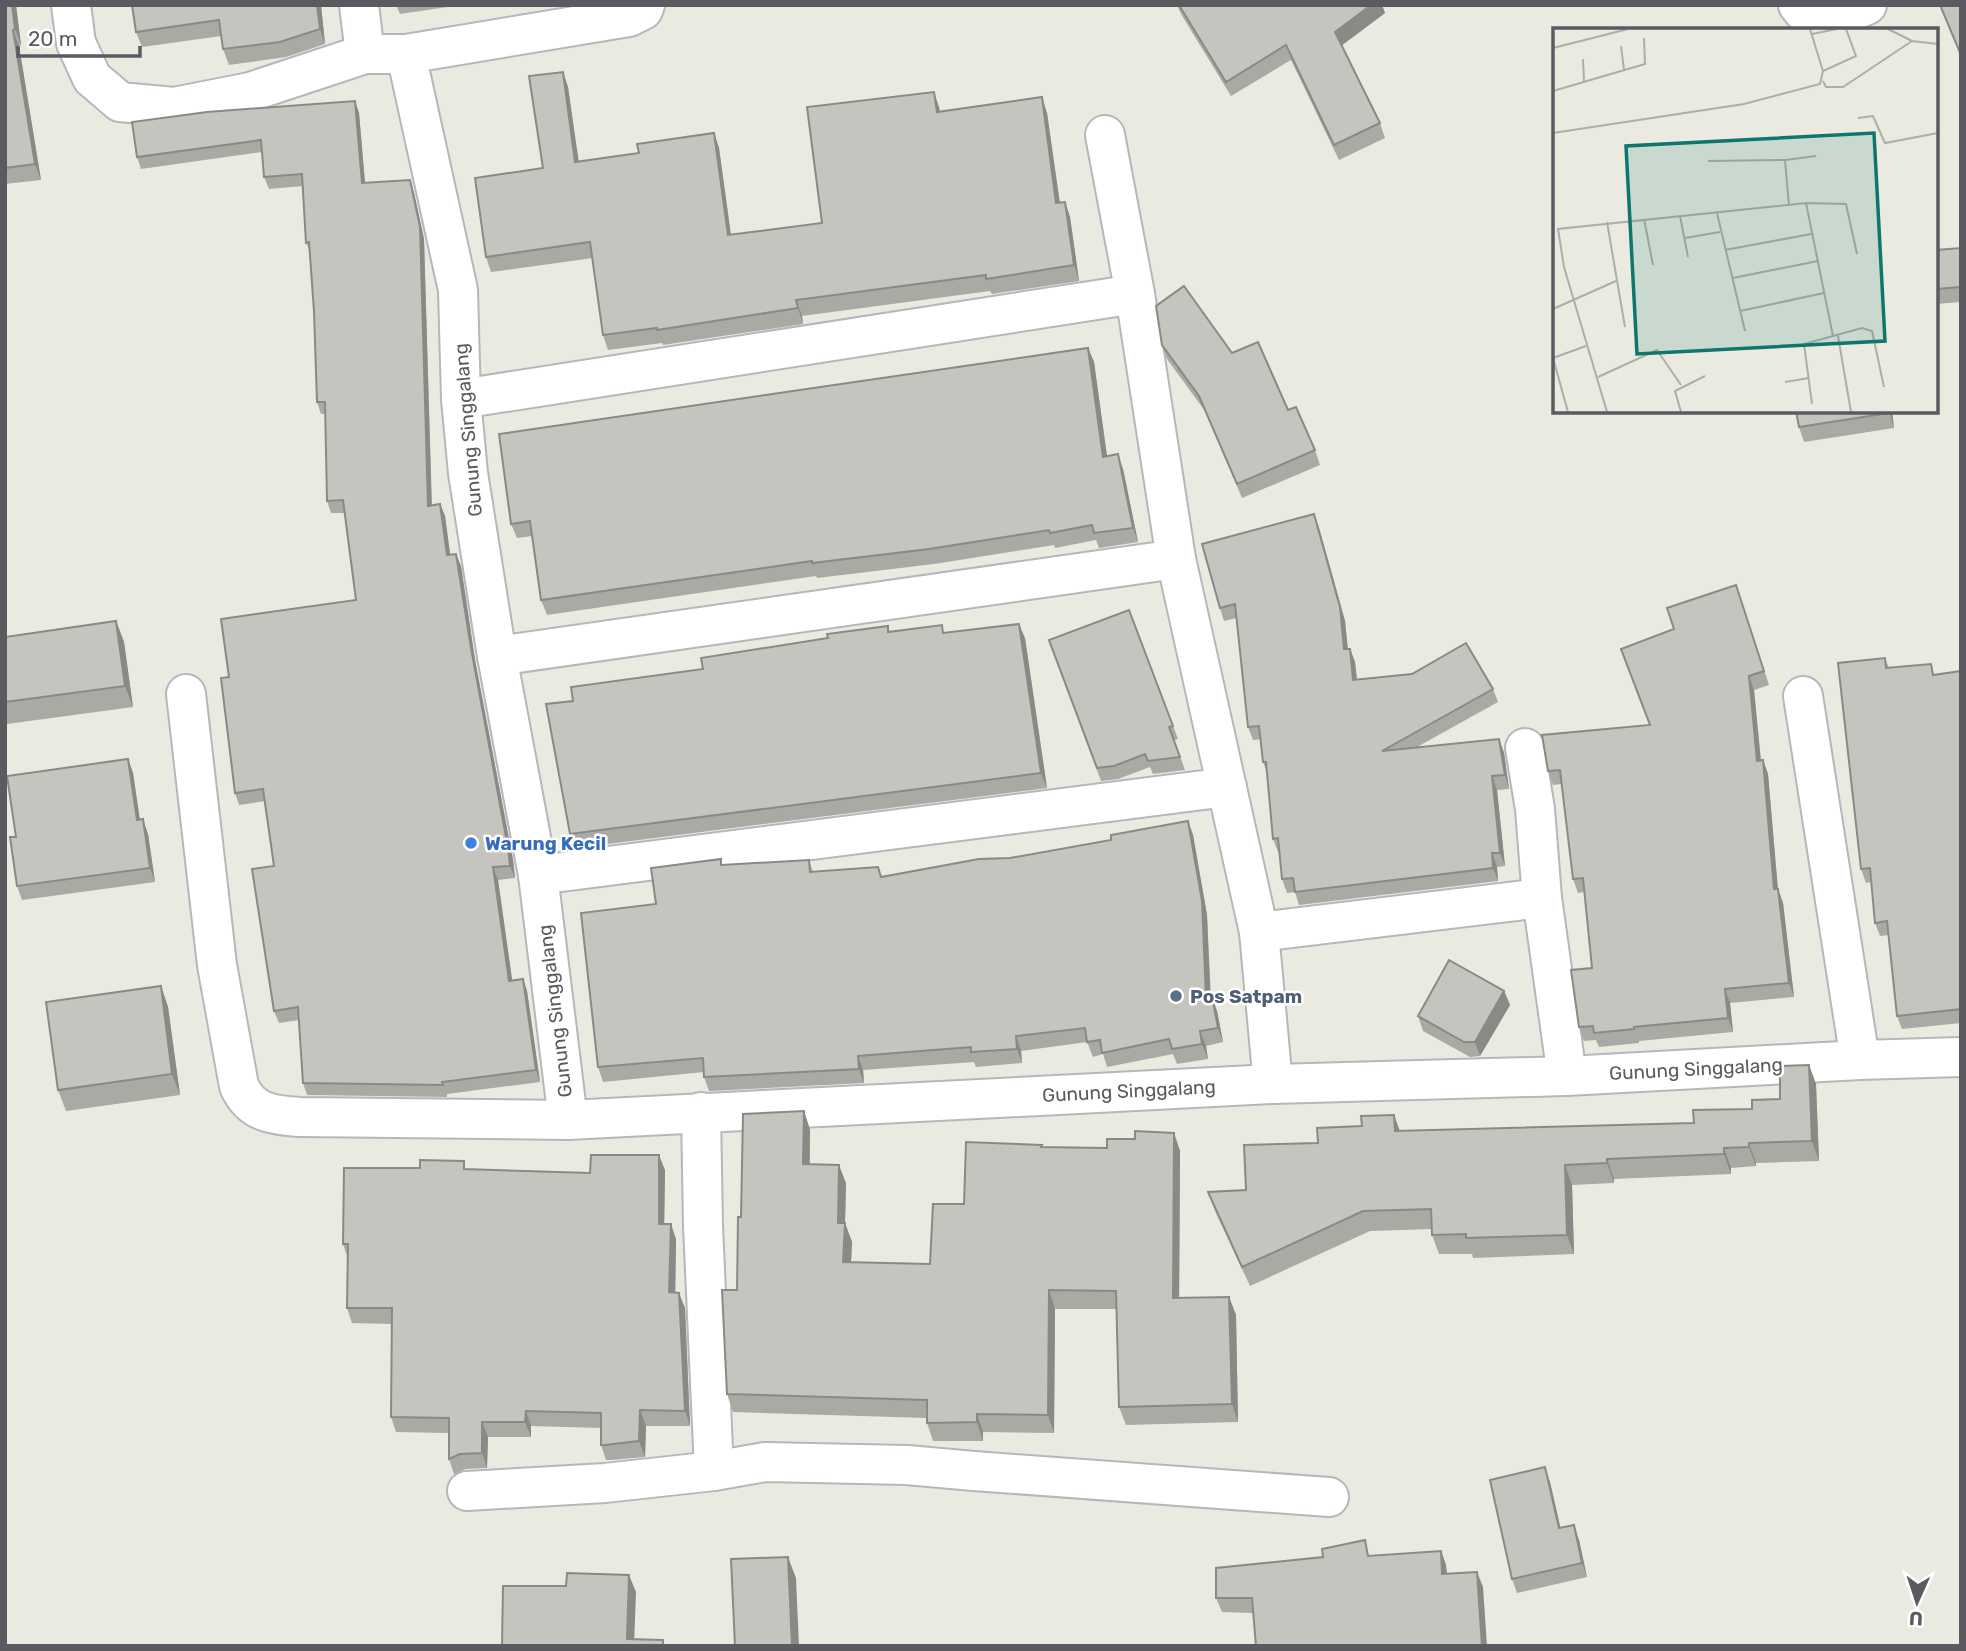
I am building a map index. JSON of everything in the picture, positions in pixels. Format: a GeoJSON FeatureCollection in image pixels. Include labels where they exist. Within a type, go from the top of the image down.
{"type":"FeatureCollection","features":[{"type":"Feature","properties":{"kind":"street"},"geometry":{"type":"LineString","coordinates":[[71,5],[76,43],[92,78],[120,102],[174,107],[250,92],[365,54],[407,54],[629,17],[643,10],[645,5]]}},
{"type":"Feature","properties":{"kind":"street"},"geometry":{"type":"LineString","coordinates":[[359,5],[365,54]]}},
{"type":"Feature","properties":{"kind":"street"},"geometry":{"type":"LineString","coordinates":[[1798,5],[1811,19],[1824,20],[1839,17],[1867,5]]}},
{"type":"Feature","properties":{"kind":"street","name":"Gunung Singgalang"},"geometry":{"type":"LineString","coordinates":[[407,54],[458,290],[461,399],[468,473],[497,656],[538,874],[568,1121],[1273,1084],[1567,1076],[1961,1057]]}},
{"type":"Feature","properties":{"kind":"street"},"geometry":{"type":"LineString","coordinates":[[1105,135],[1135,295],[1176,559],[1259,932],[1273,1084]]}},
{"type":"Feature","properties":{"kind":"street"},"geometry":{"type":"LineString","coordinates":[[461,399],[1135,295]]}},
{"type":"Feature","properties":{"kind":"street"},"geometry":{"type":"LineString","coordinates":[[497,656],[1176,559]]}},
{"type":"Feature","properties":{"kind":"street"},"geometry":{"type":"LineString","coordinates":[[186,694],[217,965],[239,1086],[245,1100],[265,1112],[300,1117],[568,1121]]}},
{"type":"Feature","properties":{"kind":"street"},"geometry":{"type":"LineString","coordinates":[[1803,696],[1860,1060]]}},
{"type":"Feature","properties":{"kind":"street"},"geometry":{"type":"LineString","coordinates":[[1525,748],[1535,809],[1542,898],[1567,1076]]}},
{"type":"Feature","properties":{"kind":"street"},"geometry":{"type":"LineString","coordinates":[[538,874],[1227,787]]}},
{"type":"Feature","properties":{"kind":"street"},"geometry":{"type":"LineString","coordinates":[[1259,932],[1542,898]]}},
{"type":"Feature","properties":{"kind":"street"},"geometry":{"type":"LineString","coordinates":[[701,1112],[703,1226],[714,1471]]}},
{"type":"Feature","properties":{"kind":"street"},"geometry":{"type":"LineString","coordinates":[[467,1491],[605,1483],[714,1471],[765,1462],[907,1465],[1329,1497]]}},
{"type":"Feature","properties":{"kind":"building"},"geometry":{"type":"Polygon","coordinates":[[[5,5],[12,5],[13,30],[35,164],[5,168],[5,5]]]}},
{"type":"Feature","properties":{"kind":"building"},"geometry":{"type":"Polygon","coordinates":[[[132,5],[317,5],[320,29],[280,42],[223,49],[219,20],[136,32],[132,5]]]}},
{"type":"Feature","properties":{"kind":"building"},"geometry":{"type":"Polygon","coordinates":[[[1179,5],[1371,5],[1335,32],[1380,123],[1334,145],[1286,45],[1226,82],[1179,5]]]}},
{"type":"Feature","properties":{"kind":"building"},"geometry":{"type":"Polygon","coordinates":[[[1940,5],[1961,5],[1961,55],[1940,5]]]}},
{"type":"Feature","properties":{"kind":"building"},"geometry":{"type":"Polygon","coordinates":[[[563,72],[575,162],[639,153],[637,144],[714,133],[728,235],[822,223],[807,107],[934,92],[937,112],[1042,97],[1056,203],[1065,202],[1074,265],[986,279],[986,275],[796,300],[798,308],[657,330],[603,335],[590,242],[486,257],[475,178],[543,168],[529,76],[563,72]]]}},
{"type":"Feature","properties":{"kind":"building"},"geometry":{"type":"Polygon","coordinates":[[[355,101],[362,183],[410,180],[420,227],[428,506],[440,504],[447,555],[456,554],[508,848],[510,866],[493,867],[509,981],[523,979],[536,1070],[442,1082],[443,1085],[303,1083],[298,1007],[274,1011],[252,869],[274,866],[263,789],[235,793],[221,678],[229,677],[221,619],[356,600],[343,500],[327,501],[325,402],[317,402],[314,311],[302,174],[264,177],[261,140],[137,157],[132,122],[207,112],[355,101]]]}},
{"type":"Feature","properties":{"kind":"building"},"geometry":{"type":"Polygon","coordinates":[[[1961,248],[1961,287],[1938,289],[1938,250],[1961,248]]]}},
{"type":"Feature","properties":{"kind":"building"},"geometry":{"type":"Polygon","coordinates":[[[1184,286],[1232,353],[1258,342],[1288,410],[1296,407],[1315,450],[1237,484],[1199,396],[1162,345],[1156,306],[1184,286]]]}},
{"type":"Feature","properties":{"kind":"building"},"geometry":{"type":"Polygon","coordinates":[[[1088,348],[1103,457],[1118,454],[1133,528],[1094,533],[1092,525],[1050,533],[1049,530],[929,549],[812,561],[541,600],[530,521],[511,524],[499,434],[1088,348]]]}},
{"type":"Feature","properties":{"kind":"building"},"geometry":{"type":"Polygon","coordinates":[[[1796,413],[1889,413],[1799,427],[1796,413]]]}},
{"type":"Feature","properties":{"kind":"building"},"geometry":{"type":"Polygon","coordinates":[[[1314,514],[1340,607],[1344,649],[1350,649],[1353,680],[1412,674],[1466,643],[1493,689],[1382,751],[1499,739],[1505,775],[1492,776],[1500,853],[1492,853],[1493,868],[1295,892],[1293,878],[1282,879],[1278,838],[1273,839],[1266,762],[1263,762],[1259,726],[1248,727],[1235,604],[1220,608],[1202,544],[1314,514]]]}},
{"type":"Feature","properties":{"kind":"building"},"geometry":{"type":"Polygon","coordinates":[[[1736,585],[1764,671],[1749,676],[1757,761],[1763,760],[1774,889],[1778,889],[1789,983],[1725,989],[1728,1018],[1594,1033],[1593,1026],[1579,1027],[1571,970],[1592,968],[1583,878],[1573,879],[1560,770],[1548,771],[1542,735],[1650,725],[1621,649],[1674,629],[1667,608],[1736,585]]]}},
{"type":"Feature","properties":{"kind":"building"},"geometry":{"type":"Polygon","coordinates":[[[1129,610],[1173,726],[1169,727],[1180,757],[1148,761],[1145,754],[1114,766],[1097,768],[1049,640],[1129,610]]]}},
{"type":"Feature","properties":{"kind":"building"},"geometry":{"type":"Polygon","coordinates":[[[116,621],[125,686],[5,702],[5,637],[116,621]]]}},
{"type":"Feature","properties":{"kind":"building"},"geometry":{"type":"Polygon","coordinates":[[[1019,624],[1041,773],[570,834],[546,704],[573,701],[571,687],[703,669],[701,658],[828,638],[827,634],[888,626],[888,632],[942,625],[943,633],[1019,624]]]}},
{"type":"Feature","properties":{"kind":"building"},"geometry":{"type":"Polygon","coordinates":[[[1885,658],[1886,668],[1931,664],[1933,675],[1961,671],[1961,1009],[1897,1016],[1887,921],[1875,923],[1870,868],[1861,869],[1838,663],[1885,658]]]}},
{"type":"Feature","properties":{"kind":"building"},"geometry":{"type":"Polygon","coordinates":[[[128,759],[137,820],[143,819],[150,868],[17,886],[10,837],[16,837],[7,776],[128,759]]]}},
{"type":"Feature","properties":{"kind":"building"},"geometry":{"type":"Polygon","coordinates":[[[1188,821],[1202,901],[1206,998],[1212,997],[1218,1028],[1200,1031],[1202,1044],[1172,1049],[1169,1039],[1102,1053],[1100,1040],[1087,1042],[1085,1028],[1016,1036],[1017,1049],[971,1052],[971,1047],[858,1056],[859,1069],[704,1077],[703,1058],[598,1067],[581,913],[656,904],[651,868],[721,859],[721,865],[809,860],[810,872],[878,867],[881,877],[979,859],[1010,858],[1111,840],[1111,835],[1188,821]]]}},
{"type":"Feature","properties":{"kind":"building"},"geometry":{"type":"Polygon","coordinates":[[[1449,960],[1504,991],[1475,1042],[1464,1042],[1418,1016],[1449,960]]]}},
{"type":"Feature","properties":{"kind":"building"},"geometry":{"type":"Polygon","coordinates":[[[161,986],[172,1074],[58,1090],[46,1002],[161,986]]]}},
{"type":"Feature","properties":{"kind":"building"},"geometry":{"type":"Polygon","coordinates":[[[1809,1065],[1812,1141],[1749,1143],[1749,1147],[1724,1148],[1724,1154],[1607,1159],[1607,1163],[1565,1165],[1567,1235],[1466,1238],[1466,1234],[1432,1235],[1431,1209],[1363,1211],[1242,1267],[1208,1192],[1246,1190],[1244,1145],[1318,1143],[1317,1128],[1362,1126],[1361,1116],[1394,1115],[1395,1131],[1694,1123],[1693,1110],[1752,1109],[1752,1100],[1780,1099],[1780,1066],[1809,1065]]]}},
{"type":"Feature","properties":{"kind":"building"},"geometry":{"type":"Polygon","coordinates":[[[804,1111],[803,1164],[839,1165],[838,1223],[845,1223],[843,1262],[930,1264],[933,1204],[964,1204],[966,1142],[1107,1148],[1107,1139],[1135,1139],[1135,1131],[1174,1133],[1173,1298],[1229,1297],[1232,1404],[1119,1407],[1116,1291],[1049,1290],[1048,1415],[977,1414],[977,1422],[927,1423],[927,1400],[727,1394],[722,1290],[737,1290],[743,1114],[804,1111]]]}},
{"type":"Feature","properties":{"kind":"building"},"geometry":{"type":"Polygon","coordinates":[[[591,1155],[659,1155],[659,1224],[671,1224],[669,1292],[679,1293],[685,1411],[640,1410],[639,1441],[601,1445],[601,1413],[526,1411],[525,1422],[482,1422],[482,1453],[460,1454],[449,1459],[449,1418],[391,1417],[392,1308],[347,1308],[348,1244],[343,1244],[344,1168],[420,1168],[420,1160],[464,1161],[464,1169],[590,1173],[591,1155]]]}},
{"type":"Feature","properties":{"kind":"building"},"geometry":{"type":"Polygon","coordinates":[[[1545,1467],[1559,1528],[1574,1525],[1582,1563],[1512,1579],[1490,1480],[1545,1467]]]}},
{"type":"Feature","properties":{"kind":"building"},"geometry":{"type":"Polygon","coordinates":[[[1365,1540],[1368,1556],[1441,1551],[1442,1574],[1477,1572],[1482,1646],[1256,1646],[1252,1598],[1216,1598],[1216,1568],[1323,1557],[1322,1549],[1365,1540]]]}},
{"type":"Feature","properties":{"kind":"building"},"geometry":{"type":"Polygon","coordinates":[[[788,1557],[792,1646],[735,1646],[731,1559],[788,1557]]]}},
{"type":"Feature","properties":{"kind":"building"},"geometry":{"type":"Polygon","coordinates":[[[567,1573],[629,1575],[627,1639],[663,1640],[663,1646],[502,1646],[503,1586],[566,1586],[567,1573]]]}},
{"type":"Feature","properties":{"kind":"place","name":"Warung Kecil"},"geometry":{"type":"Point","coordinates":[471,843]}},
{"type":"Feature","properties":{"kind":"place","name":"Pos Satpam"},"geometry":{"type":"Point","coordinates":[1176,996]}}]}
